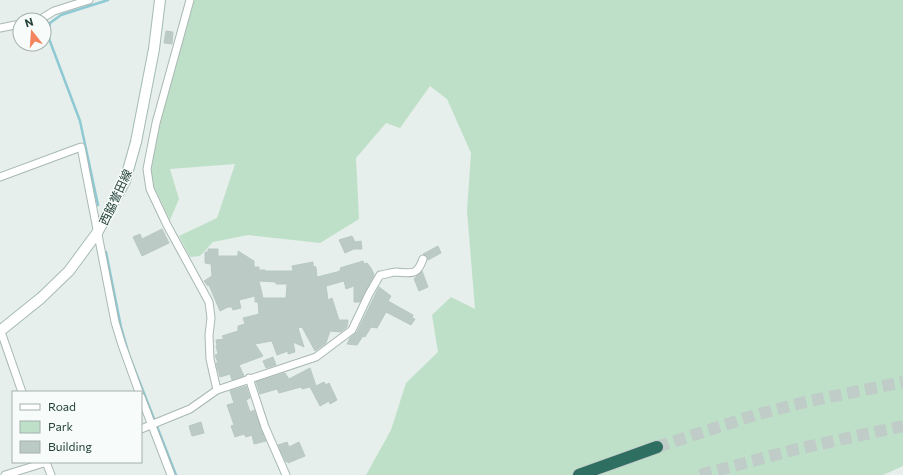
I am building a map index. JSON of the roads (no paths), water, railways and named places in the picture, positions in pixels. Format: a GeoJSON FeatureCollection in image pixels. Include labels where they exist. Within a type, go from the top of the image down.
{"type":"FeatureCollection","features":[{"type":"Feature","properties":{"kind":"highway"},"geometry":{"type":"LineString","coordinates":[[579,475],[657,447]]}},
{"type":"Feature","properties":{"kind":"main road","name":"西脇誉田線"},"geometry":{"type":"LineString","coordinates":[[0,330],[41,298],[69,271],[97,233],[125,181],[136,142],[154,49],[160,0]]}},
{"type":"Feature","properties":{"kind":"street"},"geometry":{"type":"LineString","coordinates":[[52,13],[89,0]]}},
{"type":"Feature","properties":{"kind":"street"},"geometry":{"type":"LineString","coordinates":[[190,0],[156,123],[148,169],[150,189],[167,225],[209,302],[211,318],[209,335],[210,359],[217,390]]}},
{"type":"Feature","properties":{"kind":"street"},"geometry":{"type":"LineString","coordinates":[[0,28],[12,26]]}},
{"type":"Feature","properties":{"kind":"street"},"geometry":{"type":"LineString","coordinates":[[0,178],[81,147],[115,322],[139,391]]}},
{"type":"Feature","properties":{"kind":"street"},"geometry":{"type":"LineString","coordinates":[[142,429],[190,409],[217,390],[249,378],[316,357],[352,330],[380,275],[395,272],[409,274],[420,268],[424,259]]}},
{"type":"Feature","properties":{"kind":"street"},"geometry":{"type":"LineString","coordinates":[[0,330],[22,391]]}},
{"type":"Feature","properties":{"kind":"street"},"geometry":{"type":"LineString","coordinates":[[249,378],[265,427],[286,475]]}},
{"type":"Feature","properties":{"kind":"street"},"geometry":{"type":"LineString","coordinates":[[142,400],[171,475]]}},
{"type":"Feature","properties":{"kind":"street"},"geometry":{"type":"LineString","coordinates":[[5,475],[44,463]]}},
{"type":"Feature","properties":{"kind":"street"},"geometry":{"type":"LineString","coordinates":[[47,463],[51,475]]}},
{"type":"Feature","properties":{"kind":"waterway"},"geometry":{"type":"LineString","coordinates":[[98,205],[80,121],[48,36],[50,23],[61,15],[108,0]]}},
{"type":"Feature","properties":{"kind":"waterway"},"geometry":{"type":"LineString","coordinates":[[106,252],[121,327],[129,355],[176,475]]}},
{"type":"Feature","properties":{"kind":"tunnel"},"geometry":{"type":"LineString","coordinates":[[657,447],[755,415],[805,402],[903,382]]}},
{"type":"Feature","properties":{"kind":"tunnel"},"geometry":{"type":"LineString","coordinates":[[700,475],[797,449],[903,426]]}}]}
